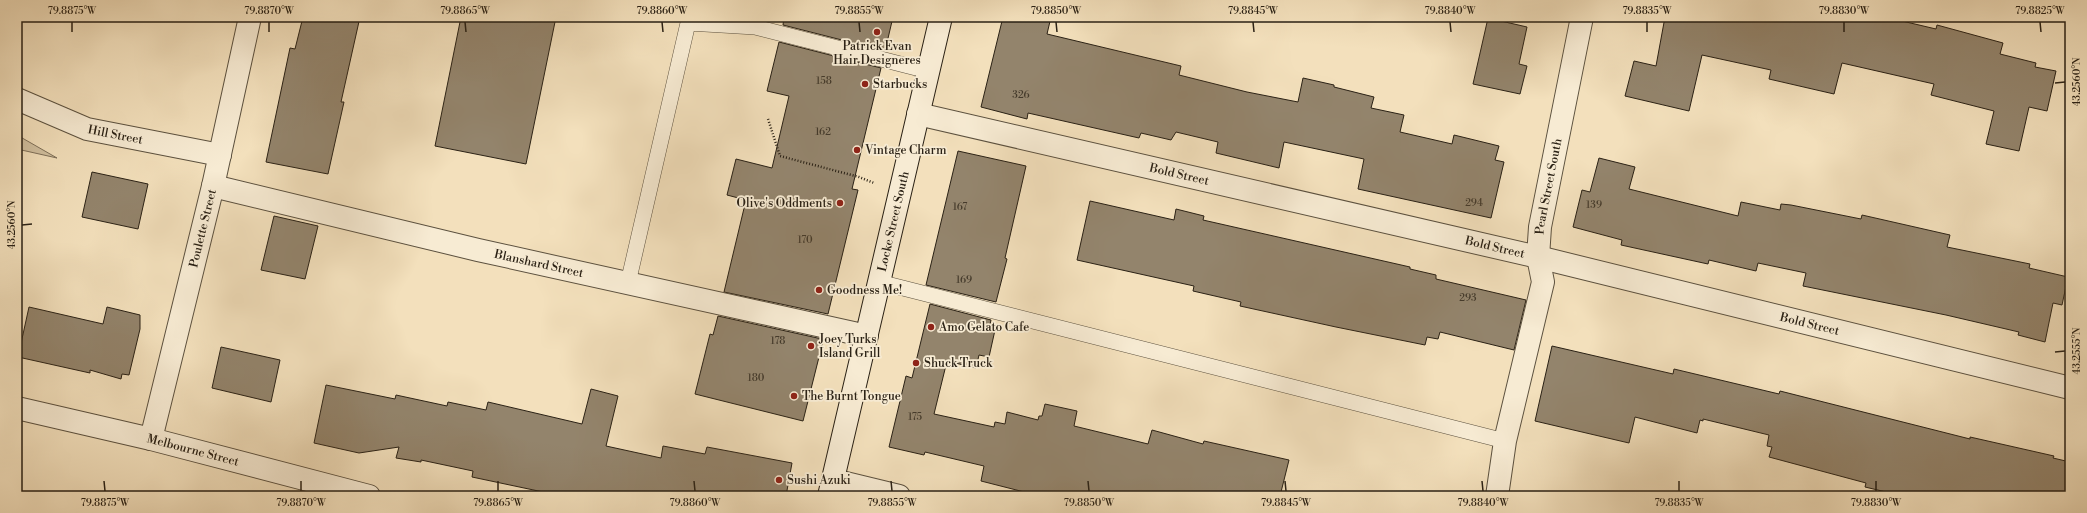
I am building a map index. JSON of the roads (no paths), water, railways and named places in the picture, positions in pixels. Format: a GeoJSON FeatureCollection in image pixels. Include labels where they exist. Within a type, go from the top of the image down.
{"type":"FeatureCollection","features":[{"type":"Feature","properties":{"kind":"street","name":"Poulette Street"},"geometry":{"type":"LineString","coordinates":[[151,439],[213,186],[250,17]]}},
{"type":"Feature","properties":{"kind":"street","name":"Locke Street South"},"geometry":{"type":"LineString","coordinates":[[831,488],[941,17]]}},
{"type":"Feature","properties":{"kind":"street","name":"Pearl Street South"},"geometry":{"type":"LineString","coordinates":[[1497,496],[1505,441],[1543,282],[1538,257],[1540,226],[1582,17]]}},
{"type":"Feature","properties":{"kind":"street","name":"Hill Street"},"geometry":{"type":"LineString","coordinates":[[17,99],[87,129],[220,154]]}},
{"type":"Feature","properties":{"kind":"street","name":"Bold Street"},"geometry":{"type":"LineString","coordinates":[[918,114],[1538,257],[2070,388]]}},
{"type":"Feature","properties":{"kind":"street","name":"Blanshard Street"},"geometry":{"type":"LineString","coordinates":[[213,186],[478,250],[867,336]]}},
{"type":"Feature","properties":{"kind":"street","name":"Melbourne Street"},"geometry":{"type":"LineString","coordinates":[[17,408],[151,439],[369,496]]}},
{"type":"Feature","properties":{"kind":"street"},"geometry":{"type":"LineString","coordinates":[[831,488],[899,496]]}},
{"type":"Feature","properties":{"kind":"lane"},"geometry":{"type":"LineString","coordinates":[[628,283],[688,23],[755,27],[928,70]]}},
{"type":"Feature","properties":{"kind":"lane"},"geometry":{"type":"LineString","coordinates":[[879,282],[1505,441]]}},
{"type":"Feature","properties":{"kind":"place","name":"Patrick Evan Hair Designeres"},"geometry":{"type":"Point","coordinates":[877,32]}},
{"type":"Feature","properties":{"kind":"place","name":"Starbucks"},"geometry":{"type":"Point","coordinates":[865,84]}},
{"type":"Feature","properties":{"kind":"place","name":"Vintage Charm"},"geometry":{"type":"Point","coordinates":[857,150]}},
{"type":"Feature","properties":{"kind":"place","name":"Olive's Oddments"},"geometry":{"type":"Point","coordinates":[840,203]}},
{"type":"Feature","properties":{"kind":"place","name":"Goodness Me!"},"geometry":{"type":"Point","coordinates":[819,290]}},
{"type":"Feature","properties":{"kind":"place","name":"Amo Gelato Cafe"},"geometry":{"type":"Point","coordinates":[931,327]}},
{"type":"Feature","properties":{"kind":"place","name":"Joey Turks Island Grill"},"geometry":{"type":"Point","coordinates":[811,346]}},
{"type":"Feature","properties":{"kind":"place","name":"Shuck Truck"},"geometry":{"type":"Point","coordinates":[916,363]}},
{"type":"Feature","properties":{"kind":"place","name":"The Burnt Tongue"},"geometry":{"type":"Point","coordinates":[794,396]}},
{"type":"Feature","properties":{"kind":"place","name":"Sushi Azuki"},"geometry":{"type":"Point","coordinates":[779,480]}}]}
